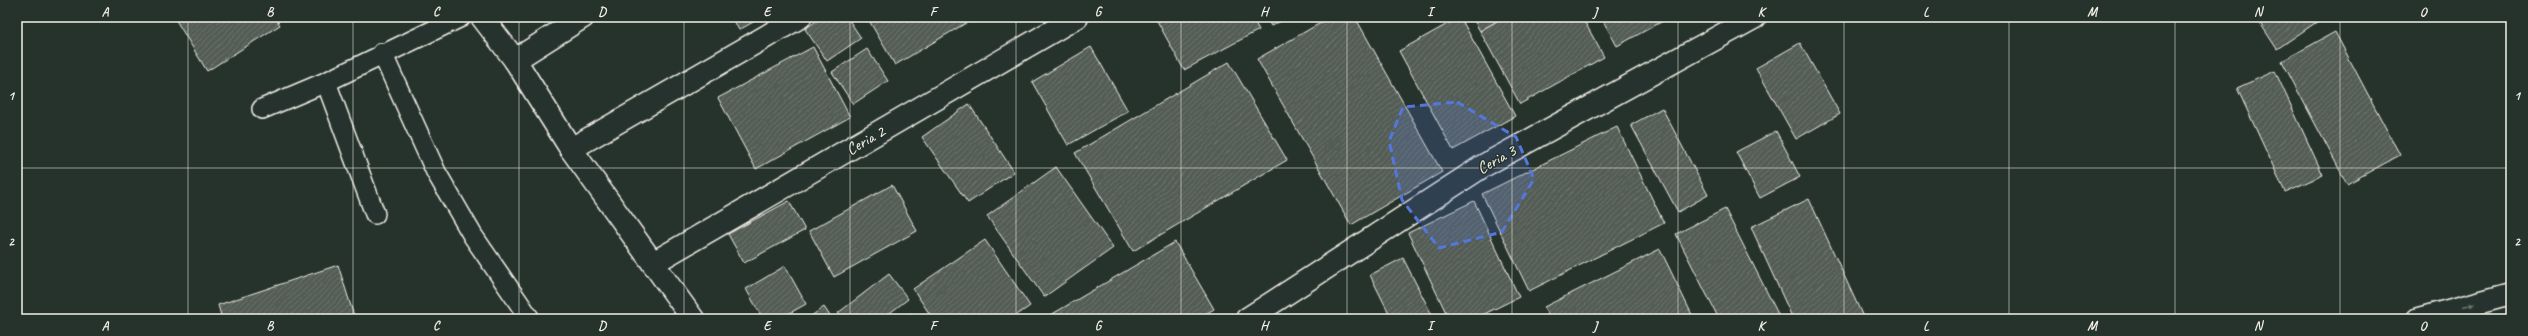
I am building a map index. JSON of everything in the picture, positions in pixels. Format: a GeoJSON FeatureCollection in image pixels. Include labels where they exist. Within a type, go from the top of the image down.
{"type":"FeatureCollection","features":[{"type":"Feature","properties":{"kind":"main road"},"geometry":{"type":"LineString","coordinates":[[482,17],[514,60],[571,149],[693,319]]}},
{"type":"Feature","properties":{"kind":"main road"},"geometry":{"type":"LineString","coordinates":[[514,60],[583,17]]}},
{"type":"Feature","properties":{"kind":"main road"},"geometry":{"type":"LineString","coordinates":[[571,149],[800,17]]}},
{"type":"Feature","properties":{"kind":"main road","name":"Ceria 2"},"geometry":{"type":"LineString","coordinates":[[653,263],[1077,17]]}},
{"type":"Feature","properties":{"kind":"main road","name":"Ceria 3"},"geometry":{"type":"LineString","coordinates":[[1247,319],[1483,166],[1755,17]]}},
{"type":"Feature","properties":{"kind":"main road"},"geometry":{"type":"LineString","coordinates":[[2418,319],[2511,294]]}},
{"type":"Feature","properties":{"kind":"lane"},"geometry":{"type":"LineString","coordinates":[[262,110],[326,82],[382,53],[461,17]]}},
{"type":"Feature","properties":{"kind":"lane"},"geometry":{"type":"LineString","coordinates":[[382,53],[436,172],[473,236],[530,319]]}},
{"type":"Feature","properties":{"kind":"lane"},"geometry":{"type":"LineString","coordinates":[[326,82],[375,214]]}},
{"type":"Feature","properties":{"kind":"highlighted area"},"geometry":{"type":"Polygon","coordinates":[[[1457,102],[1516,137],[1534,179],[1502,232],[1439,248],[1402,200],[1389,141],[1403,107],[1457,102]]]}},
{"type":"Feature","properties":{"kind":"building"},"geometry":{"type":"Polygon","coordinates":[[[174,17],[275,17],[280,25],[207,71],[174,17]]]}},
{"type":"Feature","properties":{"kind":"building"},"geometry":{"type":"Polygon","coordinates":[[[732,17],[762,17],[739,30],[732,17]]]}},
{"type":"Feature","properties":{"kind":"building"},"geometry":{"type":"Polygon","coordinates":[[[822,17],[847,17],[861,38],[827,61],[805,29],[822,17]]]}},
{"type":"Feature","properties":{"kind":"building"},"geometry":{"type":"Polygon","coordinates":[[[867,17],[976,17],[895,65],[867,17]]]}},
{"type":"Feature","properties":{"kind":"building"},"geometry":{"type":"Polygon","coordinates":[[[1155,17],[1252,17],[1259,30],[1184,70],[1155,17]]]}},
{"type":"Feature","properties":{"kind":"building"},"geometry":{"type":"Polygon","coordinates":[[[1266,17],[1289,17],[1271,26],[1266,17]]]}},
{"type":"Feature","properties":{"kind":"building"},"geometry":{"type":"Polygon","coordinates":[[[1331,17],[1355,17],[1442,172],[1351,225],[1257,59],[1331,17]]]}},
{"type":"Feature","properties":{"kind":"building"},"geometry":{"type":"Polygon","coordinates":[[[1460,17],[1515,116],[1453,150],[1399,51],[1460,17]]]}},
{"type":"Feature","properties":{"kind":"building"},"geometry":{"type":"Polygon","coordinates":[[[1472,17],[1504,17],[1480,31],[1472,17]]]}},
{"type":"Feature","properties":{"kind":"building"},"geometry":{"type":"Polygon","coordinates":[[[1504,17],[1582,17],[1604,57],[1520,104],[1480,31],[1504,17]]]}},
{"type":"Feature","properties":{"kind":"building"},"geometry":{"type":"Polygon","coordinates":[[[1601,17],[1660,17],[1663,21],[1617,46],[1601,17]]]}},
{"type":"Feature","properties":{"kind":"building"},"geometry":{"type":"Polygon","coordinates":[[[2256,17],[2324,17],[2277,49],[2256,17]]]}},
{"type":"Feature","properties":{"kind":"building"},"geometry":{"type":"Polygon","coordinates":[[[2335,32],[2400,155],[2347,184],[2282,61],[2335,32]]]}},
{"type":"Feature","properties":{"kind":"building"},"geometry":{"type":"Polygon","coordinates":[[[1800,43],[1840,114],[1796,139],[1756,68],[1800,43]]]}},
{"type":"Feature","properties":{"kind":"building"},"geometry":{"type":"Polygon","coordinates":[[[813,47],[850,117],[756,169],[718,98],[813,47]]]}},
{"type":"Feature","properties":{"kind":"building"},"geometry":{"type":"Polygon","coordinates":[[[1091,47],[1128,111],[1068,145],[1032,82],[1091,47]]]}},
{"type":"Feature","properties":{"kind":"building"},"geometry":{"type":"Polygon","coordinates":[[[867,49],[888,81],[853,104],[832,72],[867,49]]]}},
{"type":"Feature","properties":{"kind":"building"},"geometry":{"type":"Polygon","coordinates":[[[1229,62],[1287,160],[1133,251],[1075,153],[1229,62]]]}},
{"type":"Feature","properties":{"kind":"building"},"geometry":{"type":"Polygon","coordinates":[[[2275,71],[2323,175],[2285,192],[2237,88],[2275,71]]]}},
{"type":"Feature","properties":{"kind":"building"},"geometry":{"type":"Polygon","coordinates":[[[969,104],[1014,172],[968,203],[922,137],[969,104]]]}},
{"type":"Feature","properties":{"kind":"building"},"geometry":{"type":"Polygon","coordinates":[[[1662,108],[1708,195],[1678,212],[1631,125],[1662,108]]]}},
{"type":"Feature","properties":{"kind":"building"},"geometry":{"type":"Polygon","coordinates":[[[1617,127],[1664,223],[1529,291],[1482,194],[1617,127]]]}},
{"type":"Feature","properties":{"kind":"building"},"geometry":{"type":"Polygon","coordinates":[[[1776,131],[1800,177],[1760,198],[1736,152],[1776,131]]]}},
{"type":"Feature","properties":{"kind":"building"},"geometry":{"type":"Polygon","coordinates":[[[1056,167],[1113,248],[1044,297],[987,216],[1056,167]]]}},
{"type":"Feature","properties":{"kind":"building"},"geometry":{"type":"Polygon","coordinates":[[[892,185],[917,231],[834,277],[809,231],[892,185]]]}},
{"type":"Feature","properties":{"kind":"building"},"geometry":{"type":"Polygon","coordinates":[[[1809,199],[1864,319],[1793,319],[1751,227],[1809,199]]]}},
{"type":"Feature","properties":{"kind":"building"},"geometry":{"type":"Polygon","coordinates":[[[789,201],[805,230],[744,263],[728,234],[789,201]]]}},
{"type":"Feature","properties":{"kind":"building"},"geometry":{"type":"Polygon","coordinates":[[[1474,201],[1519,297],[1474,319],[1449,319],[1408,233],[1474,201]]]}},
{"type":"Feature","properties":{"kind":"building"},"geometry":{"type":"Polygon","coordinates":[[[1725,209],[1778,314],[1768,319],[1719,319],[1676,234],[1725,209]]]}},
{"type":"Feature","properties":{"kind":"building"},"geometry":{"type":"Polygon","coordinates":[[[985,240],[1030,306],[1011,319],[933,319],[913,289],[985,240]]]}},
{"type":"Feature","properties":{"kind":"building"},"geometry":{"type":"Polygon","coordinates":[[[1175,242],[1214,309],[1197,319],[1044,319],[1175,242]]]}},
{"type":"Feature","properties":{"kind":"building"},"geometry":{"type":"Polygon","coordinates":[[[1660,249],[1694,319],[1550,319],[1544,307],[1660,249]]]}},
{"type":"Feature","properties":{"kind":"building"},"geometry":{"type":"Polygon","coordinates":[[[1403,258],[1434,319],[1392,319],[1370,275],[1403,258]]]}},
{"type":"Feature","properties":{"kind":"building"},"geometry":{"type":"Polygon","coordinates":[[[338,265],[355,319],[222,319],[218,305],[338,265]]]}},
{"type":"Feature","properties":{"kind":"building"},"geometry":{"type":"Polygon","coordinates":[[[785,266],[806,304],[779,319],[763,319],[746,289],[785,266]]]}},
{"type":"Feature","properties":{"kind":"building"},"geometry":{"type":"Polygon","coordinates":[[[889,274],[908,299],[882,319],[843,319],[838,313],[889,274]]]}},
{"type":"Feature","properties":{"kind":"building"},"geometry":{"type":"Polygon","coordinates":[[[824,307],[832,319],[807,319],[824,307]]]}},
{"type":"Feature","properties":{"kind":"building"},"geometry":{"type":"Polygon","coordinates":[[[911,313],[915,319],[903,319],[911,313]]]}}]}
